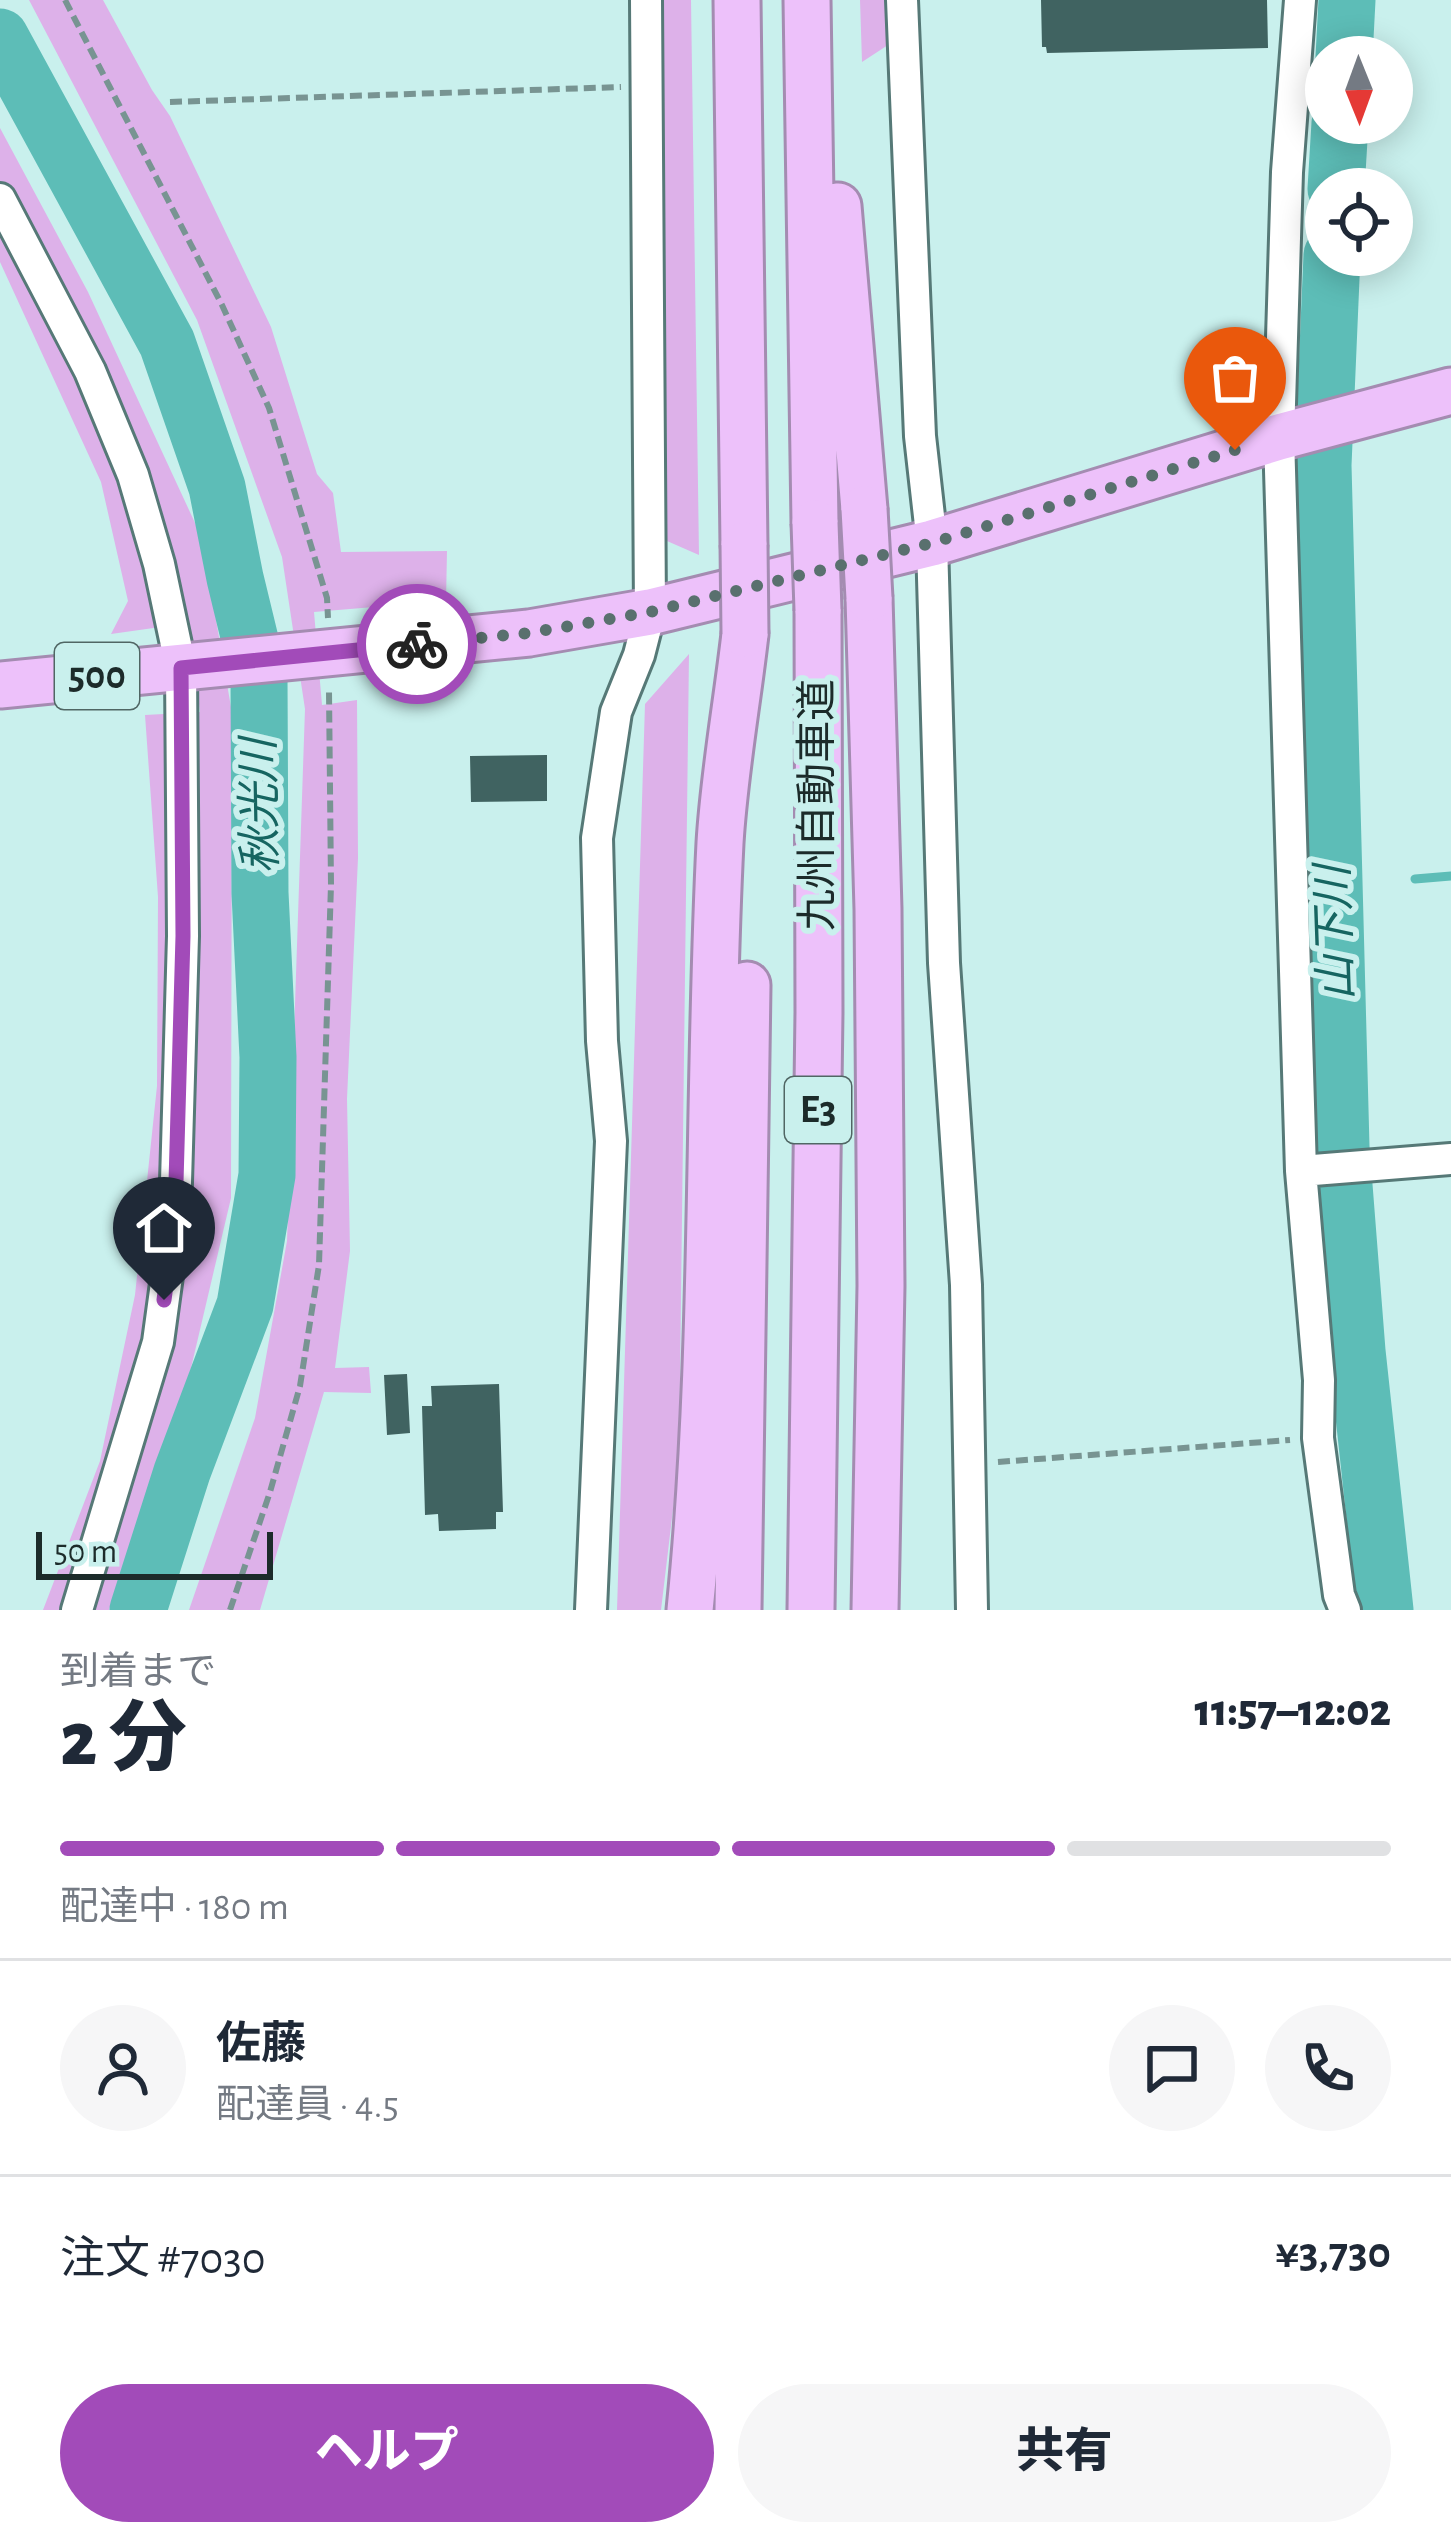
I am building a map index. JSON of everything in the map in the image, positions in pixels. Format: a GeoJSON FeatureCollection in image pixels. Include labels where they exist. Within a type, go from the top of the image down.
{"type":"FeatureCollection","features":[{"type":"Feature","properties":{"kind":"highway","name":"九州自動車道"},"geometry":{"type":"LineString","coordinates":[[736,0],[747,1066],[738,1610]]}},
{"type":"Feature","properties":{"kind":"highway","name":"九州自動車道"},"geometry":{"type":"LineString","coordinates":[[807,0],[818,610],[819,1012],[811,1610]]}},
{"type":"Feature","properties":{"kind":"highway"},"geometry":{"type":"LineString","coordinates":[[820,0],[868,598],[879,932],[875,1610]]}},
{"type":"Feature","properties":{"kind":"highway","name":"500"},"geometry":{"type":"LineString","coordinates":[[0,685],[529,633],[650,612],[932,543],[1451,391]]}},
{"type":"Feature","properties":{"kind":"highway"},"geometry":{"type":"LineString","coordinates":[[690,1610],[706,1411],[721,839],[745,634]]}},
{"type":"Feature","properties":{"kind":"street"},"geometry":{"type":"LineString","coordinates":[[591,1610],[611,1141],[602,1041],[597,838],[616,712],[650,612],[646,0]]}},
{"type":"Feature","properties":{"kind":"street"},"geometry":{"type":"LineString","coordinates":[[902,0],[920,436],[932,543],[944,963],[966,1285],[972,1610]]}},
{"type":"Feature","properties":{"kind":"street"},"geometry":{"type":"LineString","coordinates":[[1300,0],[1287,172],[1286,436],[1306,1171],[1319,1380],[1318,1438],[1345,1610]]}},
{"type":"Feature","properties":{"kind":"street"},"geometry":{"type":"LineString","coordinates":[[0,199],[90,371],[133,475],[187,668],[175,1217],[158,1342],[77,1610]]}},
{"type":"Feature","properties":{"kind":"street"},"geometry":{"type":"LineString","coordinates":[[1306,1171],[1451,1159]]}},
{"type":"Feature","properties":{"kind":"path"},"geometry":{"type":"LineString","coordinates":[[65,0],[222,305],[269,408],[327,598],[323,654],[331,885],[319,1265],[300,1386],[230,1610]]}},
{"type":"Feature","properties":{"kind":"path"},"geometry":{"type":"LineString","coordinates":[[170,102],[646,86]]}},
{"type":"Feature","properties":{"kind":"path"},"geometry":{"type":"LineString","coordinates":[[968,1464],[1318,1438]]}},
{"type":"Feature","properties":{"kind":"shaded area"},"geometry":{"type":"Polygon","coordinates":[[[29,0],[103,0],[170,116],[271,327],[317,474],[333,493],[341,552],[447,551],[446,601],[314,612],[322,705],[357,700],[358,858],[347,1099],[350,1251],[335,1368],[369,1367],[371,1393],[324,1392],[260,1610],[189,1610],[255,1418],[287,1241],[305,709],[282,557],[197,320],[29,0]]]}},
{"type":"Feature","properties":{"kind":"shaded area"},"geometry":{"type":"Polygon","coordinates":[[[663,0],[691,0],[699,555],[667,541],[663,0]]]}},
{"type":"Feature","properties":{"kind":"shaded area"},"geometry":{"type":"Polygon","coordinates":[[[860,0],[886,0],[888,45],[862,62],[860,0]]]}},
{"type":"Feature","properties":{"kind":"shaded area"},"geometry":{"type":"Polygon","coordinates":[[[0,128],[88,292],[202,538],[232,713],[231,1198],[191,1368],[109,1610],[43,1610],[100,1461],[135,1295],[157,1086],[158,897],[145,715],[200,712],[189,623],[111,634],[128,601],[101,482],[0,262],[0,128]]]}},
{"type":"Feature","properties":{"kind":"shaded area"},"geometry":{"type":"Polygon","coordinates":[[[689,654],[679,1459],[661,1610],[617,1610],[645,704],[689,654]]]}},
{"type":"Feature","properties":{"kind":"building"},"geometry":{"type":"Polygon","coordinates":[[[1041,0],[1267,0],[1268,48],[1047,53],[1042,47],[1041,0]]]}},
{"type":"Feature","properties":{"kind":"building"},"geometry":{"type":"Polygon","coordinates":[[[547,755],[547,801],[471,802],[470,756],[547,755]]]}},
{"type":"Feature","properties":{"kind":"building"},"geometry":{"type":"Polygon","coordinates":[[[407,1374],[410,1433],[387,1435],[384,1375],[407,1374]]]}},
{"type":"Feature","properties":{"kind":"building"},"geometry":{"type":"Polygon","coordinates":[[[499,1384],[503,1512],[496,1512],[496,1529],[439,1531],[438,1514],[425,1515],[422,1406],[432,1406],[431,1386],[499,1384]]]}},
{"type":"Feature","properties":{"kind":"waterway","name":"山下川"},"geometry":{"type":"LineString","coordinates":[[1345,36],[1347,0]]}},
{"type":"Feature","properties":{"kind":"waterway","name":"秋光川"},"geometry":{"type":"LineString","coordinates":[[0,37],[167,343],[217,487],[259,677],[267,1175],[245,1305],[182,1472],[138,1610]]}},
{"type":"Feature","properties":{"kind":"waterway","name":"山下川"},"geometry":{"type":"LineString","coordinates":[[1337,168],[1339,144]]}},
{"type":"Feature","properties":{"kind":"waterway","name":"山下川"},"geometry":{"type":"LineString","coordinates":[[1331,276],[1323,465],[1341,1147],[1385,1610]]}},
{"type":"Feature","properties":{"kind":"waterway"},"geometry":{"type":"LineString","coordinates":[[1415,879],[1451,876]]}},
{"type":"Feature","properties":{"kind":"way so far"},"geometry":{"type":"LineString","coordinates":[[417,644],[529,633],[650,612],[932,543],[1235,450]]}},
{"type":"Feature","properties":{"kind":"route"},"geometry":{"type":"LineString","coordinates":[[164,1300],[175,1217],[183,936],[181,668],[417,644]]}}]}
